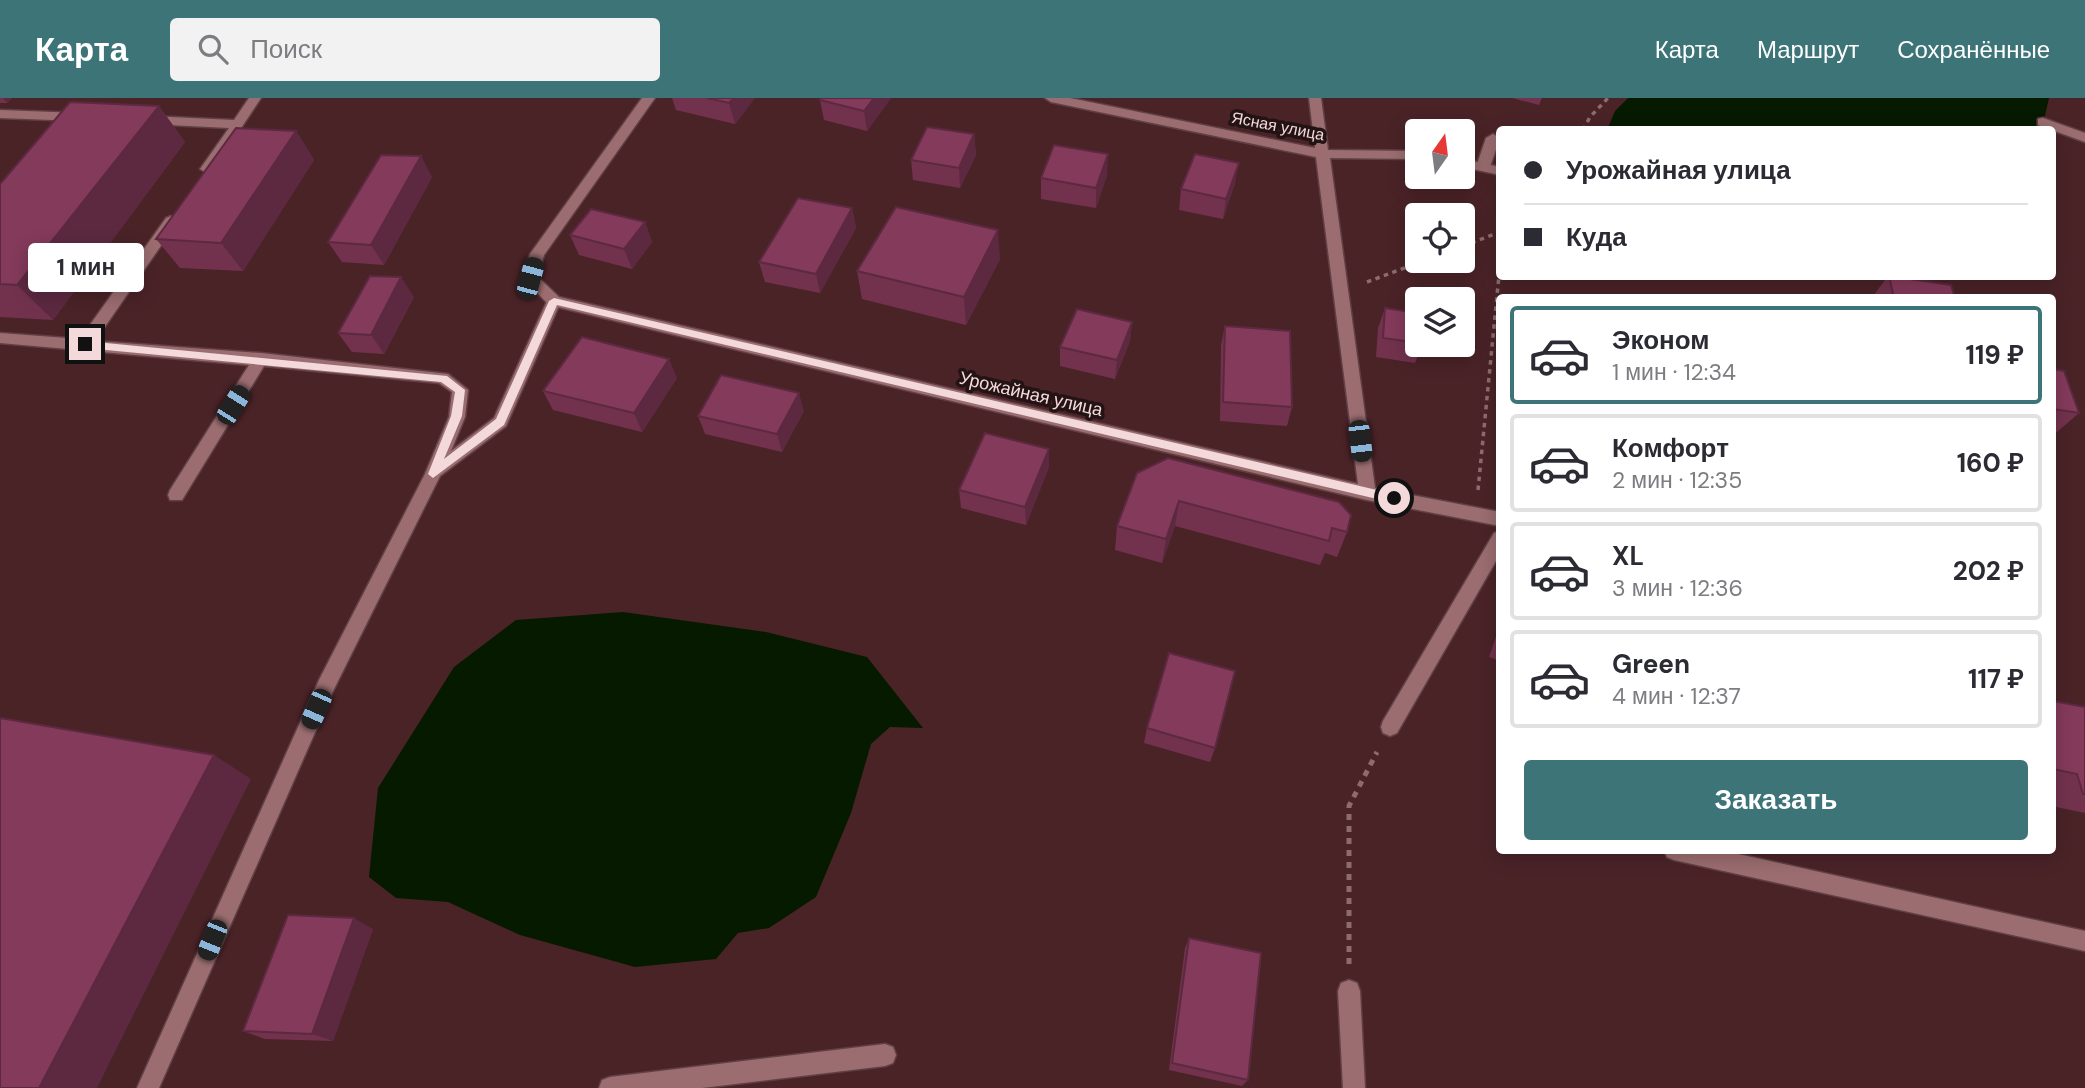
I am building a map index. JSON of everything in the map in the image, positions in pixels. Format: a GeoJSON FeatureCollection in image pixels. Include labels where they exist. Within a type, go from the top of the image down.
{"type":"FeatureCollection","features":[{"type":"Feature","properties":{"kind":"street"},"geometry":{"type":"LineString","coordinates":[[200,179],[255,98]]}},
{"type":"Feature","properties":{"kind":"street"},"geometry":{"type":"LineString","coordinates":[[433,474],[500,422],[554,301],[530,278],[537,254],[649,98]]}},
{"type":"Feature","properties":{"kind":"street","name":"Ясная улица"},"geometry":{"type":"LineString","coordinates":[[1051,98],[1323,154],[1405,155]]}},
{"type":"Feature","properties":{"kind":"street"},"geometry":{"type":"LineString","coordinates":[[1315,98],[1367,493]]}},
{"type":"Feature","properties":{"kind":"street"},"geometry":{"type":"LineString","coordinates":[[0,114],[92,118]]}},
{"type":"Feature","properties":{"kind":"street"},"geometry":{"type":"LineString","coordinates":[[132,120],[238,124]]}},
{"type":"Feature","properties":{"kind":"street"},"geometry":{"type":"LineString","coordinates":[[2043,122],[2054,126]]}},
{"type":"Feature","properties":{"kind":"street"},"geometry":{"type":"LineString","coordinates":[[2056,127],[2085,138]]}},
{"type":"Feature","properties":{"kind":"street"},"geometry":{"type":"LineString","coordinates":[[1483,167],[1493,138]]}},
{"type":"Feature","properties":{"kind":"street"},"geometry":{"type":"LineString","coordinates":[[1475,165],[1496,170]]}},
{"type":"Feature","properties":{"kind":"street"},"geometry":{"type":"LineString","coordinates":[[85,344],[177,212]]}},
{"type":"Feature","properties":{"kind":"street","name":"Урожайная улица"},"geometry":{"type":"LineString","coordinates":[[554,301],[1367,493],[1496,518]]}},
{"type":"Feature","properties":{"kind":"street"},"geometry":{"type":"LineString","coordinates":[[0,338],[261,359],[443,378],[460,390],[457,416],[433,474],[326,686],[148,1088]]}},
{"type":"Feature","properties":{"kind":"street"},"geometry":{"type":"LineString","coordinates":[[176,495],[261,359]]}},
{"type":"Feature","properties":{"kind":"street"},"geometry":{"type":"LineString","coordinates":[[1391,727],[1496,546]]}},
{"type":"Feature","properties":{"kind":"street"},"geometry":{"type":"LineString","coordinates":[[1692,854],[2085,941]]}},
{"type":"Feature","properties":{"kind":"street"},"geometry":{"type":"LineString","coordinates":[[1349,991],[1354,1088]]}},
{"type":"Feature","properties":{"kind":"street"},"geometry":{"type":"LineString","coordinates":[[610,1088],[885,1055]]}},
{"type":"Feature","properties":{"kind":"path"},"geometry":{"type":"LineString","coordinates":[[1585,126],[1608,98]]}},
{"type":"Feature","properties":{"kind":"path"},"geometry":{"type":"LineString","coordinates":[[1475,241],[1496,234]]}},
{"type":"Feature","properties":{"kind":"path"},"geometry":{"type":"LineString","coordinates":[[1340,292],[1405,268]]}},
{"type":"Feature","properties":{"kind":"path"},"geometry":{"type":"LineString","coordinates":[[1476,515],[1496,307]]}},
{"type":"Feature","properties":{"kind":"path"},"geometry":{"type":"LineString","coordinates":[[1349,991],[1349,806],[1391,727]]}},
{"type":"Feature","properties":{"kind":"shaded area"},"geometry":{"type":"Polygon","coordinates":[[[1628,98],[2049,98],[2043,126],[1609,126],[1615,111],[1628,98]]]}},
{"type":"Feature","properties":{"kind":"shaded area"},"geometry":{"type":"Polygon","coordinates":[[[623,612],[766,632],[867,657],[923,728],[890,727],[871,744],[851,813],[816,897],[769,928],[738,933],[716,959],[635,967],[520,935],[448,902],[396,898],[369,877],[378,788],[454,667],[516,620],[623,612]]]}},
{"type":"Feature","properties":{"kind":"building"},"geometry":{"type":"Polygon","coordinates":[[[707,98],[734,98],[729,103],[707,98]]]}},
{"type":"Feature","properties":{"kind":"building"},"geometry":{"type":"Polygon","coordinates":[[[874,98],[864,111],[820,100],[874,98]]]}},
{"type":"Feature","properties":{"kind":"building"},"geometry":{"type":"Polygon","coordinates":[[[70,102],[159,106],[17,285],[0,284],[0,184],[70,102]]]}},
{"type":"Feature","properties":{"kind":"building"},"geometry":{"type":"Polygon","coordinates":[[[927,127],[974,134],[959,168],[911,160],[927,127]]]}},
{"type":"Feature","properties":{"kind":"building"},"geometry":{"type":"Polygon","coordinates":[[[236,128],[296,131],[221,243],[156,239],[236,128]]]}},
{"type":"Feature","properties":{"kind":"building"},"geometry":{"type":"Polygon","coordinates":[[[1054,145],[1108,154],[1096,188],[1041,178],[1054,145]]]}},
{"type":"Feature","properties":{"kind":"building"},"geometry":{"type":"Polygon","coordinates":[[[1195,154],[1239,163],[1226,199],[1181,189],[1195,154]]]}},
{"type":"Feature","properties":{"kind":"building"},"geometry":{"type":"Polygon","coordinates":[[[381,155],[421,156],[371,245],[328,242],[381,155]]]}},
{"type":"Feature","properties":{"kind":"building"},"geometry":{"type":"Polygon","coordinates":[[[798,198],[852,208],[816,274],[759,262],[798,198]]]}},
{"type":"Feature","properties":{"kind":"building"},"geometry":{"type":"Polygon","coordinates":[[[896,207],[998,230],[964,297],[857,271],[896,207]]]}},
{"type":"Feature","properties":{"kind":"building"},"geometry":{"type":"Polygon","coordinates":[[[591,209],[645,222],[624,249],[570,235],[591,209]]]}},
{"type":"Feature","properties":{"kind":"building"},"geometry":{"type":"Polygon","coordinates":[[[370,276],[401,277],[371,335],[338,333],[370,276]]]}},
{"type":"Feature","properties":{"kind":"building"},"geometry":{"type":"Polygon","coordinates":[[[1890,280],[1917,280],[1951,285],[1954,294],[1893,294],[1890,280]]]}},
{"type":"Feature","properties":{"kind":"building"},"geometry":{"type":"Polygon","coordinates":[[[1385,308],[1405,311],[1405,341],[1383,338],[1385,308]]]}},
{"type":"Feature","properties":{"kind":"building"},"geometry":{"type":"Polygon","coordinates":[[[1077,309],[1132,322],[1117,360],[1060,347],[1077,309]]]}},
{"type":"Feature","properties":{"kind":"building"},"geometry":{"type":"Polygon","coordinates":[[[1225,326],[1290,331],[1292,407],[1223,402],[1225,326]]]}},
{"type":"Feature","properties":{"kind":"building"},"geometry":{"type":"Polygon","coordinates":[[[582,337],[669,359],[634,413],[543,391],[582,337]]]}},
{"type":"Feature","properties":{"kind":"building"},"geometry":{"type":"Polygon","coordinates":[[[2056,370],[2064,371],[2079,413],[2056,409],[2056,370]]]}},
{"type":"Feature","properties":{"kind":"building"},"geometry":{"type":"Polygon","coordinates":[[[721,375],[799,393],[777,434],[698,416],[721,375]]]}},
{"type":"Feature","properties":{"kind":"building"},"geometry":{"type":"Polygon","coordinates":[[[985,433],[1049,449],[1025,507],[959,490],[985,433]]]}},
{"type":"Feature","properties":{"kind":"building"},"geometry":{"type":"Polygon","coordinates":[[[1168,458],[1339,502],[1351,515],[1347,532],[1332,528],[1329,541],[1179,501],[1166,539],[1117,526],[1137,473],[1168,458]]]}},
{"type":"Feature","properties":{"kind":"building"},"geometry":{"type":"Polygon","coordinates":[[[1169,653],[1235,671],[1215,748],[1147,728],[1169,653]]]}},
{"type":"Feature","properties":{"kind":"building"},"geometry":{"type":"Polygon","coordinates":[[[2056,702],[2085,707],[2085,794],[2077,774],[2056,770],[2056,702]]]}},
{"type":"Feature","properties":{"kind":"building"},"geometry":{"type":"Polygon","coordinates":[[[0,718],[214,755],[39,1088],[0,1088],[0,718]]]}},
{"type":"Feature","properties":{"kind":"building"},"geometry":{"type":"Polygon","coordinates":[[[288,915],[354,918],[312,1034],[243,1031],[288,915]]]}},
{"type":"Feature","properties":{"kind":"building"},"geometry":{"type":"Polygon","coordinates":[[[1189,938],[1261,953],[1248,1080],[1172,1063],[1189,938]]]}},
{"type":"Feature","properties":{"kind":"route"},"geometry":{"type":"LineString","coordinates":[[85,344],[443,378],[460,390],[457,416],[433,474],[500,422],[554,301],[1394,498]]}}]}
